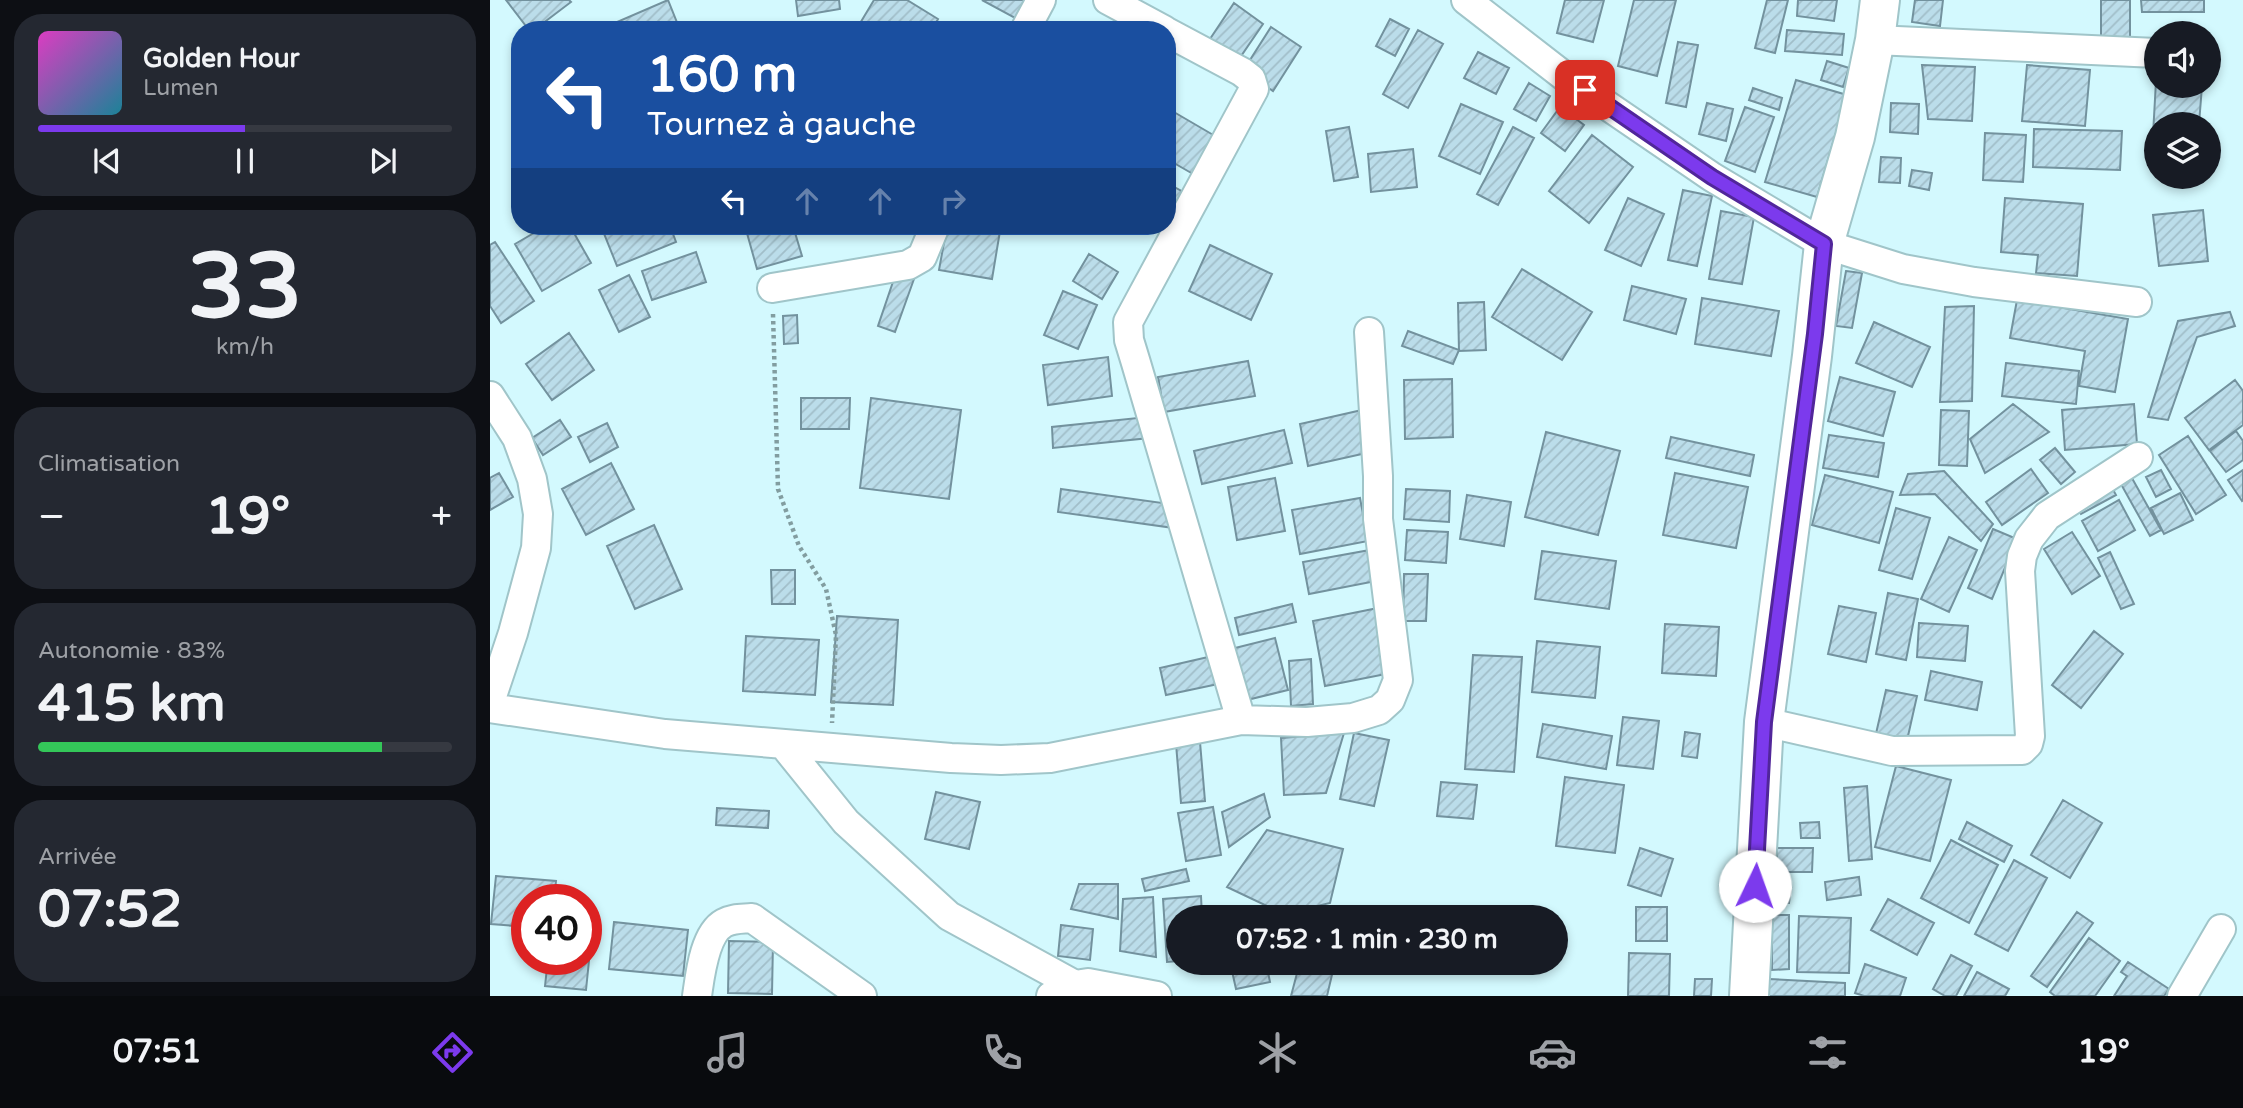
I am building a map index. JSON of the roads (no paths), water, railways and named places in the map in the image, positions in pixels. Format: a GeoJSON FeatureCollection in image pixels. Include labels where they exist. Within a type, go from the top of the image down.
{"type":"FeatureCollection","features":[{"type":"Feature","properties":{"kind":"street"},"geometry":{"type":"LineString","coordinates":[[1030,21],[1041,0]]}},
{"type":"Feature","properties":{"kind":"street"},"geometry":{"type":"LineString","coordinates":[[1108,0],[1147,21]]}},
{"type":"Feature","properties":{"kind":"street"},"geometry":{"type":"LineString","coordinates":[[1466,0],[1564,76],[1712,177],[1824,244],[1903,269],[1974,282],[2137,302]]}},
{"type":"Feature","properties":{"kind":"street"},"geometry":{"type":"LineString","coordinates":[[1749,996],[1764,722],[1824,244],[1855,137],[1875,40],[1880,0]]}},
{"type":"Feature","properties":{"kind":"street"},"geometry":{"type":"LineString","coordinates":[[1176,36],[1242,72],[1251,79],[1254,89],[1176,233]]}},
{"type":"Feature","properties":{"kind":"street"},"geometry":{"type":"LineString","coordinates":[[1875,40],[2144,52]]}},
{"type":"Feature","properties":{"kind":"street"},"geometry":{"type":"LineString","coordinates":[[772,288],[908,265],[922,257],[931,235]]}},
{"type":"Feature","properties":{"kind":"street"},"geometry":{"type":"LineString","coordinates":[[1175,235],[1128,322],[1129,340],[1241,720]]}},
{"type":"Feature","properties":{"kind":"street"},"geometry":{"type":"LineString","coordinates":[[490,396],[517,438],[532,479],[538,514],[536,548],[490,705],[665,734],[951,758],[1050,758],[1241,720],[1307,722],[1353,718],[1379,710],[1390,700],[1398,680],[1378,519],[1369,331]]}},
{"type":"Feature","properties":{"kind":"street"},"geometry":{"type":"LineString","coordinates":[[1764,722],[1892,751],[2022,750],[2028,744],[2030,736],[2020,571],[2022,556],[2029,539],[2047,516],[2138,457]]}},
{"type":"Feature","properties":{"kind":"street"},"geometry":{"type":"LineString","coordinates":[[783,744],[846,822],[949,916],[1063,990],[1088,983],[1157,996]]}},
{"type":"Feature","properties":{"kind":"street"},"geometry":{"type":"LineString","coordinates":[[697,996],[702,960],[710,940],[721,924],[752,918],[862,996]]}},
{"type":"Feature","properties":{"kind":"street"},"geometry":{"type":"LineString","coordinates":[[2182,996],[2221,929]]}}]}
